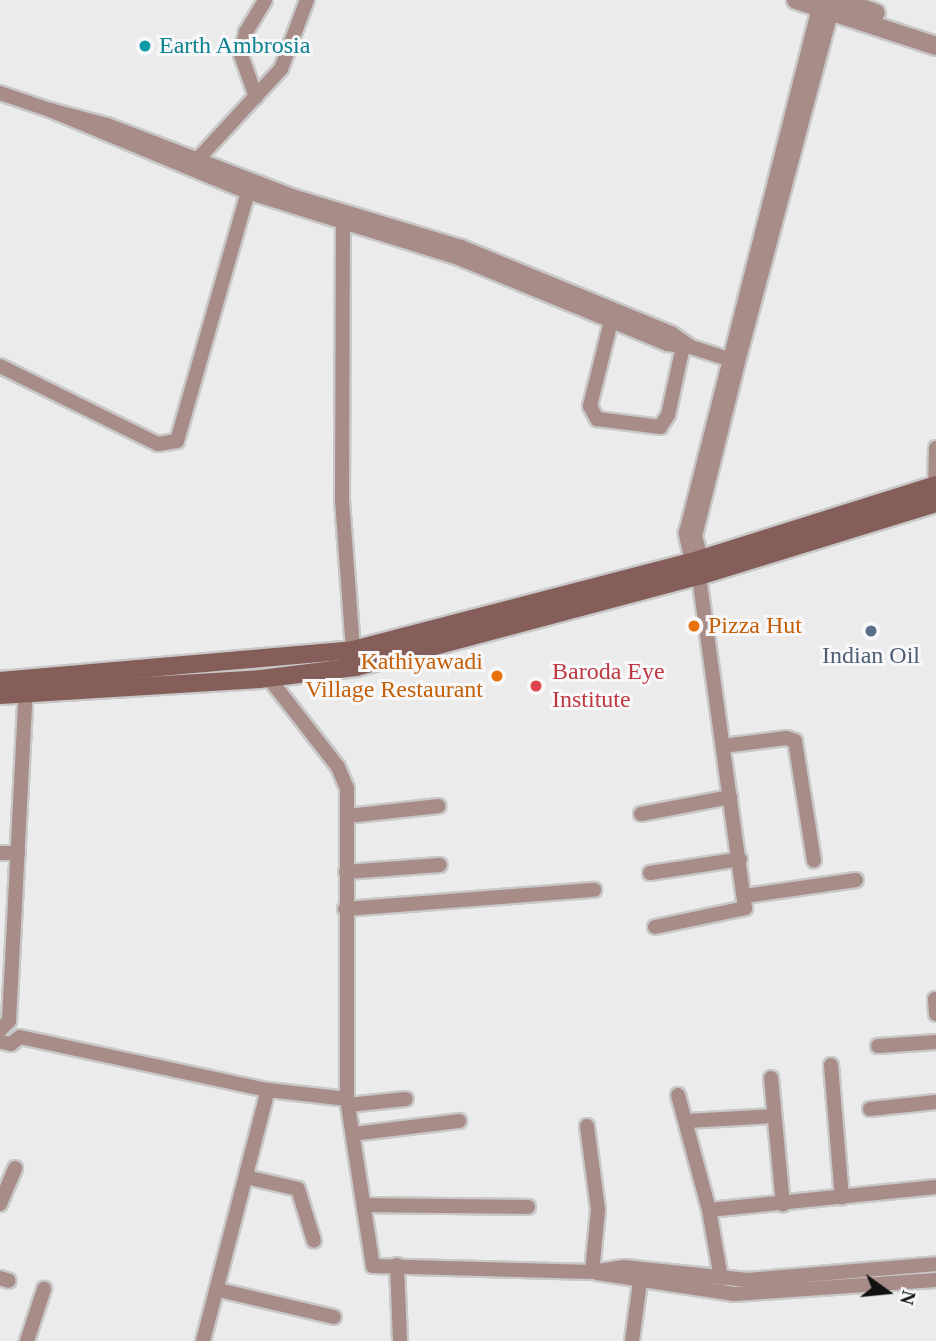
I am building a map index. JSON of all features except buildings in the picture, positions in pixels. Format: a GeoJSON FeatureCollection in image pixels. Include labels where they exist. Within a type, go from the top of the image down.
{"type":"FeatureCollection","features":[{"type":"Feature","properties":{"kind":"main road"},"geometry":{"type":"LineString","coordinates":[[0,681],[26,687],[268,677],[356,667],[698,570],[935,493]]}},
{"type":"Feature","properties":{"kind":"main road"},"geometry":{"type":"LineString","coordinates":[[0,695],[26,687],[353,650],[698,570]]}},
{"type":"Feature","properties":{"kind":"street"},"geometry":{"type":"LineString","coordinates":[[256,97],[242,55],[246,32],[265,0]]}},
{"type":"Feature","properties":{"kind":"street"},"geometry":{"type":"LineString","coordinates":[[197,160],[282,69],[307,0]]}},
{"type":"Feature","properties":{"kind":"street"},"geometry":{"type":"LineString","coordinates":[[796,0],[829,4],[936,34]]}},
{"type":"Feature","properties":{"kind":"street"},"geometry":{"type":"LineString","coordinates":[[829,4],[936,46]]}},
{"type":"Feature","properties":{"kind":"street"},"geometry":{"type":"LineString","coordinates":[[655,927],[740,912],[746,908],[695,536],[733,361],[829,4]]}},
{"type":"Feature","properties":{"kind":"street"},"geometry":{"type":"LineString","coordinates":[[0,93],[249,186],[456,257],[667,344],[687,346],[733,361]]}},
{"type":"Feature","properties":{"kind":"street"},"geometry":{"type":"LineString","coordinates":[[50,110],[107,125],[197,160],[249,186]]}},
{"type":"Feature","properties":{"kind":"street"},"geometry":{"type":"LineString","coordinates":[[0,366],[158,444],[177,441],[249,186]]}},
{"type":"Feature","properties":{"kind":"street"},"geometry":{"type":"LineString","coordinates":[[342,217],[461,247],[671,333],[687,346]]}},
{"type":"Feature","properties":{"kind":"street"},"geometry":{"type":"LineString","coordinates":[[342,217],[342,500],[353,650]]}},
{"type":"Feature","properties":{"kind":"street"},"geometry":{"type":"LineString","coordinates":[[611,321],[590,406],[597,419],[660,428],[668,415],[687,346]]}},
{"type":"Feature","properties":{"kind":"street"},"geometry":{"type":"LineString","coordinates":[[935,493],[936,448]]}},
{"type":"Feature","properties":{"kind":"street"},"geometry":{"type":"LineString","coordinates":[[268,677],[338,766],[347,788],[345,909],[348,1102],[367,1205],[373,1266],[592,1272],[640,1282],[734,1294],[936,1280]]}},
{"type":"Feature","properties":{"kind":"street"},"geometry":{"type":"LineString","coordinates":[[2,1035],[18,853],[26,687]]}},
{"type":"Feature","properties":{"kind":"street"},"geometry":{"type":"LineString","coordinates":[[723,746],[786,738],[795,741],[814,861]]}},
{"type":"Feature","properties":{"kind":"street"},"geometry":{"type":"LineString","coordinates":[[641,814],[730,797]]}},
{"type":"Feature","properties":{"kind":"street"},"geometry":{"type":"LineString","coordinates":[[348,816],[439,806]]}},
{"type":"Feature","properties":{"kind":"street"},"geometry":{"type":"LineString","coordinates":[[0,853],[18,853]]}},
{"type":"Feature","properties":{"kind":"street"},"geometry":{"type":"LineString","coordinates":[[650,873],[740,859]]}},
{"type":"Feature","properties":{"kind":"street"},"geometry":{"type":"LineString","coordinates":[[346,873],[440,865]]}},
{"type":"Feature","properties":{"kind":"street"},"geometry":{"type":"LineString","coordinates":[[745,896],[856,880]]}},
{"type":"Feature","properties":{"kind":"street"},"geometry":{"type":"LineString","coordinates":[[345,909],[594,890]]}},
{"type":"Feature","properties":{"kind":"street"},"geometry":{"type":"LineString","coordinates":[[935,999],[936,1014]]}},
{"type":"Feature","properties":{"kind":"street"},"geometry":{"type":"LineString","coordinates":[[2,1035],[18,1027],[20,1037],[268,1090],[348,1102],[406,1099]]}},
{"type":"Feature","properties":{"kind":"street"},"geometry":{"type":"LineString","coordinates":[[878,1046],[936,1042]]}},
{"type":"Feature","properties":{"kind":"street"},"geometry":{"type":"LineString","coordinates":[[831,1065],[842,1198]]}},
{"type":"Feature","properties":{"kind":"street"},"geometry":{"type":"LineString","coordinates":[[771,1078],[783,1204]]}},
{"type":"Feature","properties":{"kind":"street"},"geometry":{"type":"LineString","coordinates":[[203,1341],[219,1290],[268,1090]]}},
{"type":"Feature","properties":{"kind":"street"},"geometry":{"type":"LineString","coordinates":[[678,1095],[688,1121],[709,1210],[721,1278]]}},
{"type":"Feature","properties":{"kind":"street"},"geometry":{"type":"LineString","coordinates":[[870,1109],[936,1102]]}},
{"type":"Feature","properties":{"kind":"street"},"geometry":{"type":"LineString","coordinates":[[688,1121],[774,1116]]}},
{"type":"Feature","properties":{"kind":"street"},"geometry":{"type":"LineString","coordinates":[[353,1134],[459,1121]]}},
{"type":"Feature","properties":{"kind":"street"},"geometry":{"type":"LineString","coordinates":[[587,1126],[598,1210],[592,1272]]}},
{"type":"Feature","properties":{"kind":"street"},"geometry":{"type":"LineString","coordinates":[[0,1204],[15,1168]]}},
{"type":"Feature","properties":{"kind":"street"},"geometry":{"type":"LineString","coordinates":[[246,1177],[298,1189],[314,1241]]}},
{"type":"Feature","properties":{"kind":"street"},"geometry":{"type":"LineString","coordinates":[[709,1210],[936,1187]]}},
{"type":"Feature","properties":{"kind":"street"},"geometry":{"type":"LineString","coordinates":[[367,1205],[528,1207]]}},
{"type":"Feature","properties":{"kind":"street"},"geometry":{"type":"LineString","coordinates":[[592,1272],[624,1267],[761,1280],[936,1264]]}},
{"type":"Feature","properties":{"kind":"street"},"geometry":{"type":"LineString","coordinates":[[397,1265],[400,1341]]}},
{"type":"Feature","properties":{"kind":"street"},"geometry":{"type":"LineString","coordinates":[[632,1341],[640,1282]]}},
{"type":"Feature","properties":{"kind":"street"},"geometry":{"type":"LineString","coordinates":[[27,1341],[44,1289]]}},
{"type":"Feature","properties":{"kind":"street"},"geometry":{"type":"LineString","coordinates":[[219,1290],[334,1317]]}},
{"type":"Feature","properties":{"kind":"place","name":"Earth Ambrosia"},"geometry":{"type":"Point","coordinates":[145,46]}},
{"type":"Feature","properties":{"kind":"place","name":"Pizza Hut"},"geometry":{"type":"Point","coordinates":[694,626]}},
{"type":"Feature","properties":{"kind":"place","name":"Indian Oil"},"geometry":{"type":"Point","coordinates":[871,631]}},
{"type":"Feature","properties":{"kind":"place","name":"Kathiyawadi Village Restaurant"},"geometry":{"type":"Point","coordinates":[497,676]}},
{"type":"Feature","properties":{"kind":"place","name":"Baroda Eye Institute"},"geometry":{"type":"Point","coordinates":[536,686]}}]}
